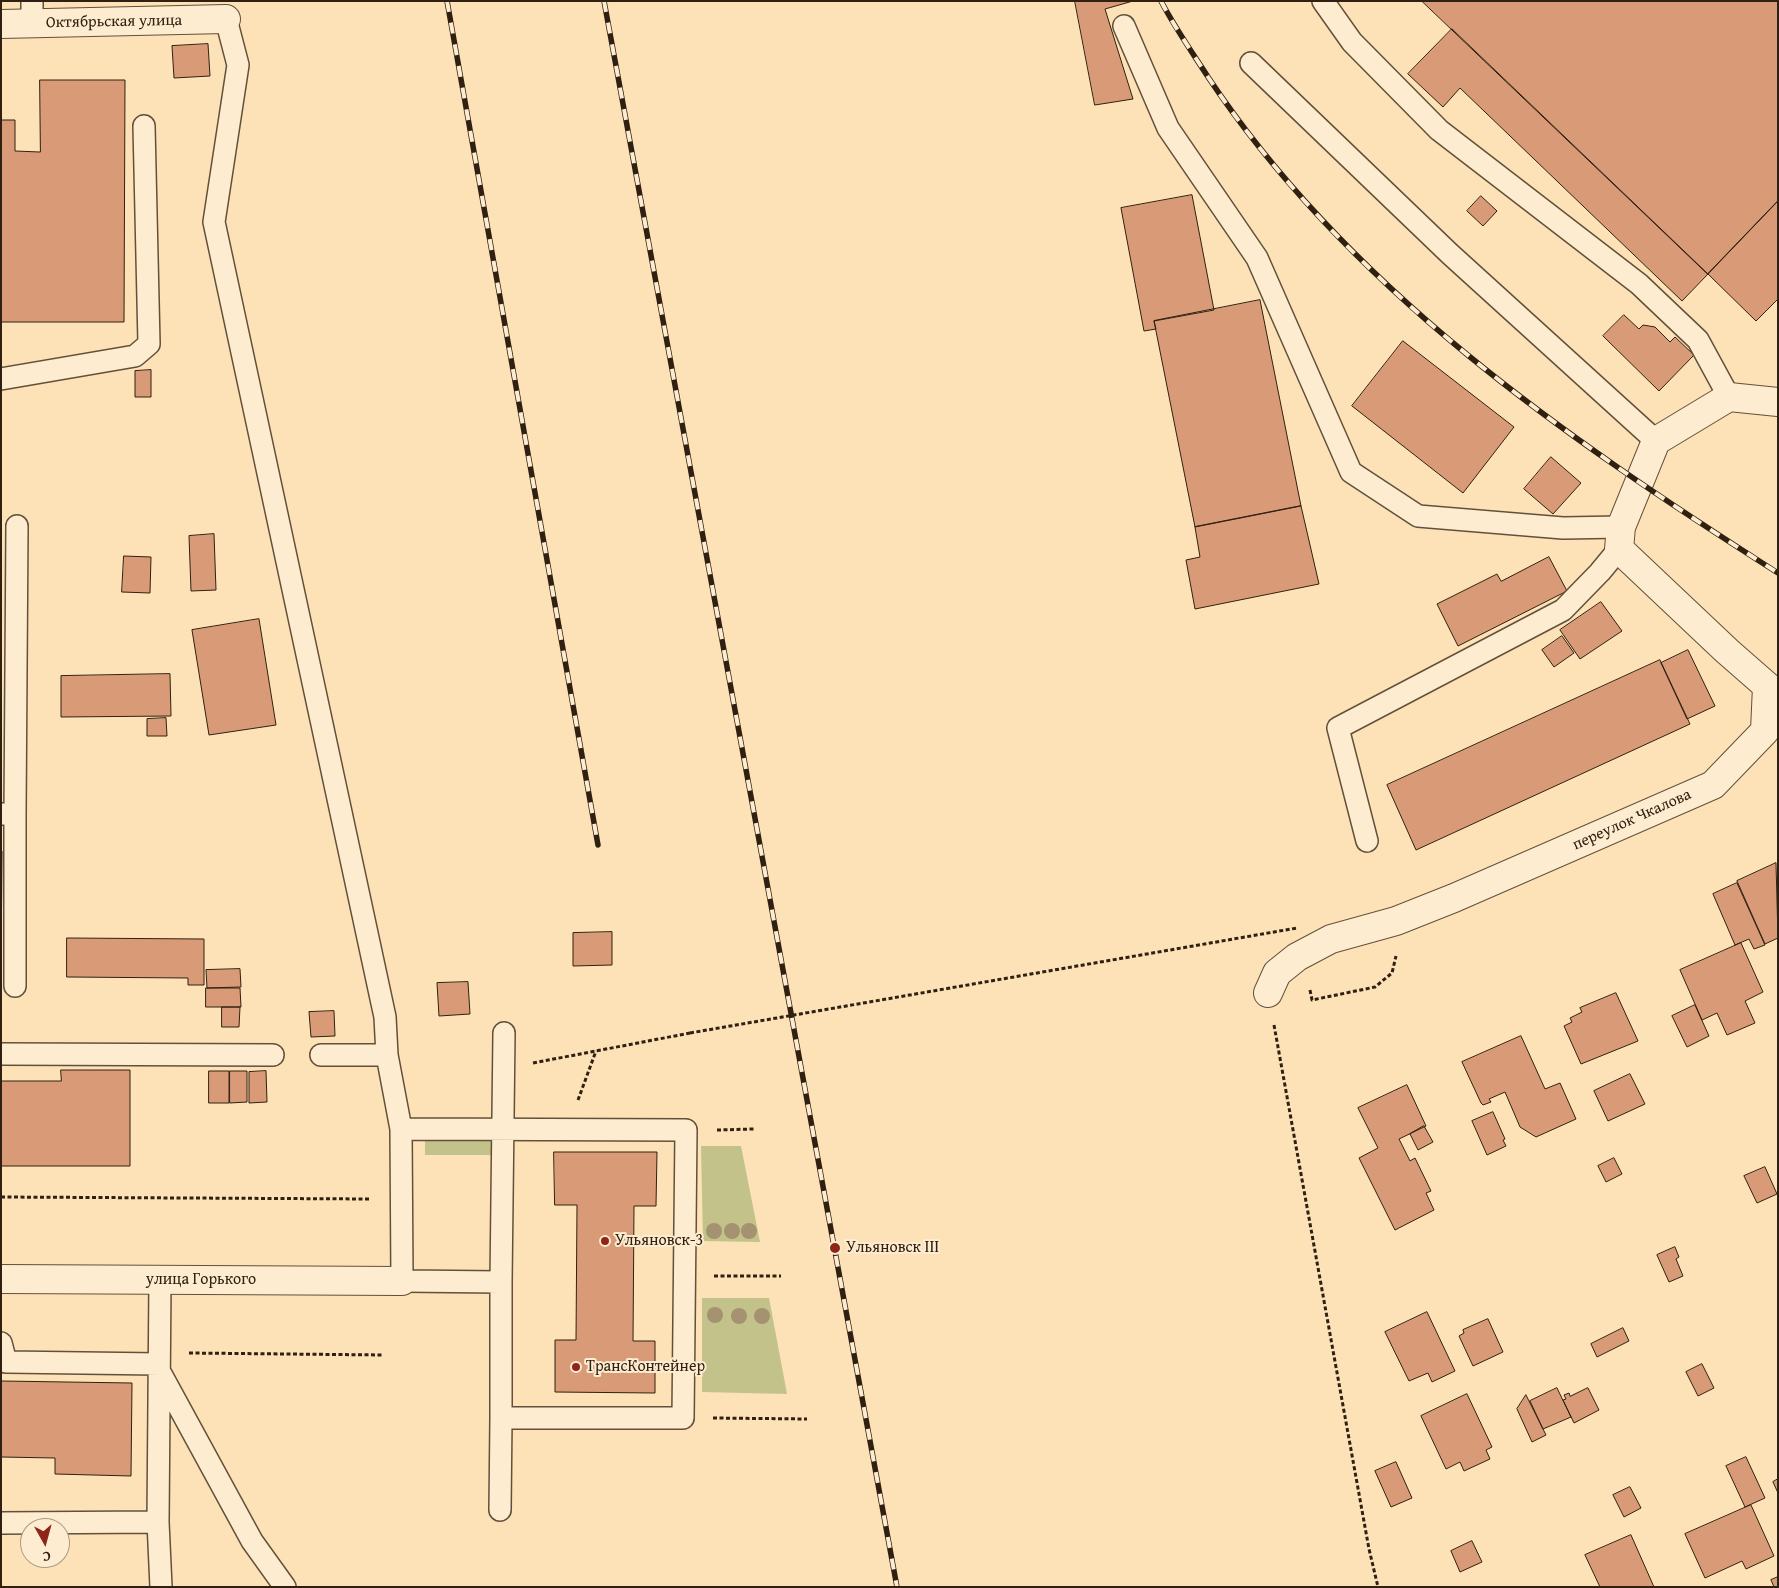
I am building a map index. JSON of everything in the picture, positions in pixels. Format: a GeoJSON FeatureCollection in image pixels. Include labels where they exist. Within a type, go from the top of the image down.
{"type":"FeatureCollection","features":[{"type":"Feature","properties":{"kind":"street","name":"Октябрьская улица"},"geometry":{"type":"LineString","coordinates":[[1,24],[32,12],[226,19]]}},
{"type":"Feature","properties":{"kind":"street"},"geometry":{"type":"LineString","coordinates":[[1620,538],[1656,441],[1729,397],[1778,402]]}},
{"type":"Feature","properties":{"kind":"street","name":"переулок Чкалова"},"geometry":{"type":"LineString","coordinates":[[1268,993],[1277,973],[1296,957],[1331,939],[1396,921],[1454,898],[1713,784],[1765,731],[1767,686],[1727,651],[1620,538]]}},
{"type":"Feature","properties":{"kind":"street","name":"улица Горького"},"geometry":{"type":"LineString","coordinates":[[1,1278],[402,1282]]}},
{"type":"Feature","properties":{"kind":"lane"},"geometry":{"type":"LineString","coordinates":[[1323,1],[1352,42],[1439,130],[1639,284],[1698,340],[1729,397]]}},
{"type":"Feature","properties":{"kind":"lane"},"geometry":{"type":"LineString","coordinates":[[226,19],[238,65],[214,222],[385,1017],[387,1054],[401,1129],[402,1282],[501,1282]]}},
{"type":"Feature","properties":{"kind":"lane"},"geometry":{"type":"LineString","coordinates":[[1124,26],[1168,128],[1256,258],[1351,472],[1418,516],[1564,528],[1620,538],[1600,572],[1563,610],[1338,728],[1367,841]]}},
{"type":"Feature","properties":{"kind":"lane"},"geometry":{"type":"LineString","coordinates":[[1251,63],[1450,254],[1656,441]]}},
{"type":"Feature","properties":{"kind":"lane"},"geometry":{"type":"LineString","coordinates":[[1,379],[135,356],[149,344],[144,126]]}},
{"type":"Feature","properties":{"kind":"lane"},"geometry":{"type":"LineString","coordinates":[[15,986],[8,814],[9,620],[17,526]]}},
{"type":"Feature","properties":{"kind":"lane"},"geometry":{"type":"LineString","coordinates":[[500,1510],[504,1033]]}},
{"type":"Feature","properties":{"kind":"lane"},"geometry":{"type":"LineString","coordinates":[[1,1054],[273,1055]]}},
{"type":"Feature","properties":{"kind":"lane"},"geometry":{"type":"LineString","coordinates":[[321,1055],[387,1054]]}},
{"type":"Feature","properties":{"kind":"lane"},"geometry":{"type":"LineString","coordinates":[[401,1129],[686,1130],[682,1418],[501,1418]]}},
{"type":"Feature","properties":{"kind":"lane"},"geometry":{"type":"LineString","coordinates":[[160,1280],[158,1522],[161,1587]]}},
{"type":"Feature","properties":{"kind":"lane"},"geometry":{"type":"LineString","coordinates":[[1,1343],[6,1362],[159,1368]]}},
{"type":"Feature","properties":{"kind":"lane"},"geometry":{"type":"LineString","coordinates":[[159,1368],[252,1541],[284,1587]]}},
{"type":"Feature","properties":{"kind":"lane"},"geometry":{"type":"LineString","coordinates":[[1,1523],[158,1522]]}},
{"type":"Feature","properties":{"kind":"path"},"geometry":{"type":"LineString","coordinates":[[504,1068],[690,1033],[1297,928]]}},
{"type":"Feature","properties":{"kind":"path"},"geometry":{"type":"LineString","coordinates":[[1268,993],[1369,1549],[1378,1587]]}},
{"type":"Feature","properties":{"kind":"path"},"geometry":{"type":"LineString","coordinates":[[568,1129],[596,1051]]}},
{"type":"Feature","properties":{"kind":"path"},"geometry":{"type":"LineString","coordinates":[[686,1130],[754,1129]]}},
{"type":"Feature","properties":{"kind":"path"},"geometry":{"type":"LineString","coordinates":[[1,1197],[402,1199]]}},
{"type":"Feature","properties":{"kind":"path"},"geometry":{"type":"LineString","coordinates":[[684,1276],[781,1276]]}},
{"type":"Feature","properties":{"kind":"path"},"geometry":{"type":"LineString","coordinates":[[184,1353],[384,1355]]}},
{"type":"Feature","properties":{"kind":"path"},"geometry":{"type":"LineString","coordinates":[[682,1418],[806,1419]]}},
{"type":"Feature","properties":{"kind":"shaded area"},"geometry":{"type":"Polygon","coordinates":[[[425,1136],[493,1136],[493,1155],[425,1155],[425,1136]]]}},
{"type":"Feature","properties":{"kind":"shaded area"},"geometry":{"type":"Polygon","coordinates":[[[701,1146],[741,1146],[760,1242],[703,1241],[701,1146]]]}},
{"type":"Feature","properties":{"kind":"shaded area"},"geometry":{"type":"Polygon","coordinates":[[[702,1298],[769,1298],[787,1394],[702,1392],[702,1298]]]}},
{"type":"Feature","properties":{"kind":"building"},"geometry":{"type":"Polygon","coordinates":[[[1075,1],[1133,1],[1105,9],[1133,99],[1095,105],[1075,1]]]}},
{"type":"Feature","properties":{"kind":"building"},"geometry":{"type":"Polygon","coordinates":[[[1422,1],[1778,1],[1778,201],[1708,274],[1422,1]]]}},
{"type":"Feature","properties":{"kind":"building"},"geometry":{"type":"Polygon","coordinates":[[[1452,29],[1708,274],[1682,301],[1460,88],[1443,107],[1408,74],[1452,29]]]}},
{"type":"Feature","properties":{"kind":"building"},"geometry":{"type":"Polygon","coordinates":[[[208,44],[210,76],[174,78],[172,46],[208,44]]]}},
{"type":"Feature","properties":{"kind":"building"},"geometry":{"type":"Polygon","coordinates":[[[40,80],[125,80],[124,322],[1,322],[1,120],[15,120],[15,151],[40,152],[40,80]]]}},
{"type":"Feature","properties":{"kind":"building"},"geometry":{"type":"Polygon","coordinates":[[[1192,195],[1214,310],[1154,321],[1156,329],[1144,331],[1121,208],[1192,195]]]}},
{"type":"Feature","properties":{"kind":"building"},"geometry":{"type":"Polygon","coordinates":[[[1481,196],[1497,211],[1483,226],[1467,211],[1481,196]]]}},
{"type":"Feature","properties":{"kind":"building"},"geometry":{"type":"Polygon","coordinates":[[[1778,201],[1778,299],[1756,321],[1708,274],[1778,201]]]}},
{"type":"Feature","properties":{"kind":"building"},"geometry":{"type":"Polygon","coordinates":[[[1260,300],[1301,506],[1195,527],[1154,321],[1260,300]]]}},
{"type":"Feature","properties":{"kind":"building"},"geometry":{"type":"Polygon","coordinates":[[[1624,315],[1639,329],[1643,325],[1655,327],[1670,342],[1675,337],[1694,355],[1659,391],[1603,336],[1624,315]]]}},
{"type":"Feature","properties":{"kind":"building"},"geometry":{"type":"Polygon","coordinates":[[[1403,341],[1514,427],[1463,493],[1352,406],[1403,341]]]}},
{"type":"Feature","properties":{"kind":"building"},"geometry":{"type":"Polygon","coordinates":[[[151,370],[151,397],[135,397],[135,371],[151,370]]]}},
{"type":"Feature","properties":{"kind":"building"},"geometry":{"type":"Polygon","coordinates":[[[1551,457],[1581,483],[1553,514],[1524,489],[1551,457]]]}},
{"type":"Feature","properties":{"kind":"building"},"geometry":{"type":"Polygon","coordinates":[[[1301,506],[1319,584],[1195,609],[1186,560],[1200,557],[1195,527],[1301,506]]]}},
{"type":"Feature","properties":{"kind":"building"},"geometry":{"type":"Polygon","coordinates":[[[214,534],[216,590],[191,591],[189,536],[214,534]]]}},
{"type":"Feature","properties":{"kind":"building"},"geometry":{"type":"Polygon","coordinates":[[[124,556],[151,557],[150,593],[122,592],[124,556]]]}},
{"type":"Feature","properties":{"kind":"building"},"geometry":{"type":"Polygon","coordinates":[[[1549,557],[1567,591],[1458,646],[1437,604],[1497,574],[1501,581],[1549,557]]]}},
{"type":"Feature","properties":{"kind":"building"},"geometry":{"type":"Polygon","coordinates":[[[1601,602],[1622,631],[1580,659],[1560,630],[1601,602]]]}},
{"type":"Feature","properties":{"kind":"building"},"geometry":{"type":"Polygon","coordinates":[[[259,619],[276,725],[209,735],[192,630],[259,619]]]}},
{"type":"Feature","properties":{"kind":"building"},"geometry":{"type":"Polygon","coordinates":[[[1562,636],[1574,653],[1554,667],[1542,650],[1562,636]]]}},
{"type":"Feature","properties":{"kind":"building"},"geometry":{"type":"Polygon","coordinates":[[[1688,650],[1715,706],[1687,719],[1661,663],[1688,650]]]}},
{"type":"Feature","properties":{"kind":"building"},"geometry":{"type":"Polygon","coordinates":[[[1660,660],[1690,724],[1416,850],[1387,785],[1660,660]]]}},
{"type":"Feature","properties":{"kind":"building"},"geometry":{"type":"Polygon","coordinates":[[[170,674],[171,716],[61,717],[61,676],[170,674]]]}},
{"type":"Feature","properties":{"kind":"building"},"geometry":{"type":"Polygon","coordinates":[[[166,718],[167,736],[147,736],[147,719],[166,718]]]}},
{"type":"Feature","properties":{"kind":"building"},"geometry":{"type":"Polygon","coordinates":[[[1,851],[2,851],[1,972],[1,851]]]}},
{"type":"Feature","properties":{"kind":"building"},"geometry":{"type":"Polygon","coordinates":[[[1776,863],[1778,938],[1765,944],[1737,881],[1776,863]]]}},
{"type":"Feature","properties":{"kind":"building"},"geometry":{"type":"Polygon","coordinates":[[[1737,883],[1765,945],[1754,949],[1749,939],[1735,945],[1713,894],[1737,883]]]}},
{"type":"Feature","properties":{"kind":"building"},"geometry":{"type":"Polygon","coordinates":[[[612,932],[612,965],[573,966],[573,933],[612,932]]]}},
{"type":"Feature","properties":{"kind":"building"},"geometry":{"type":"Polygon","coordinates":[[[67,938],[204,939],[204,985],[188,985],[188,978],[67,977],[67,938]]]}},
{"type":"Feature","properties":{"kind":"building"},"geometry":{"type":"Polygon","coordinates":[[[1741,943],[1763,992],[1745,1001],[1755,1023],[1727,1035],[1717,1013],[1702,1020],[1680,970],[1741,943]]]}},
{"type":"Feature","properties":{"kind":"building"},"geometry":{"type":"Polygon","coordinates":[[[240,969],[241,987],[207,988],[206,970],[240,969]]]}},
{"type":"Feature","properties":{"kind":"building"},"geometry":{"type":"Polygon","coordinates":[[[468,982],[470,1014],[439,1016],[437,983],[468,982]]]}},
{"type":"Feature","properties":{"kind":"building"},"geometry":{"type":"Polygon","coordinates":[[[206,988],[240,988],[241,1007],[206,1007],[206,988]]]}},
{"type":"Feature","properties":{"kind":"building"},"geometry":{"type":"Polygon","coordinates":[[[1616,993],[1638,1041],[1581,1064],[1564,1026],[1572,1022],[1570,1018],[1582,1012],[1580,1008],[1616,993]]]}},
{"type":"Feature","properties":{"kind":"building"},"geometry":{"type":"Polygon","coordinates":[[[1695,1005],[1709,1036],[1687,1047],[1672,1016],[1695,1005]]]}},
{"type":"Feature","properties":{"kind":"building"},"geometry":{"type":"Polygon","coordinates":[[[222,1007],[240,1007],[239,1027],[222,1027],[222,1007]]]}},
{"type":"Feature","properties":{"kind":"building"},"geometry":{"type":"Polygon","coordinates":[[[334,1011],[335,1036],[311,1037],[309,1012],[334,1011]]]}},
{"type":"Feature","properties":{"kind":"building"},"geometry":{"type":"Polygon","coordinates":[[[1521,1036],[1545,1089],[1560,1083],[1576,1119],[1536,1137],[1520,1127],[1505,1092],[1489,1099],[1491,1102],[1483,1105],[1481,1103],[1462,1062],[1521,1036]]]}},
{"type":"Feature","properties":{"kind":"building"},"geometry":{"type":"Polygon","coordinates":[[[61,1070],[130,1070],[130,1166],[1,1166],[1,1081],[61,1081],[61,1070]]]}},
{"type":"Feature","properties":{"kind":"building"},"geometry":{"type":"Polygon","coordinates":[[[209,1071],[229,1071],[229,1103],[209,1103],[209,1071]]]}},
{"type":"Feature","properties":{"kind":"building"},"geometry":{"type":"Polygon","coordinates":[[[230,1071],[247,1071],[247,1102],[230,1103],[230,1071]]]}},
{"type":"Feature","properties":{"kind":"building"},"geometry":{"type":"Polygon","coordinates":[[[266,1071],[267,1102],[249,1103],[249,1072],[266,1071]]]}},
{"type":"Feature","properties":{"kind":"building"},"geometry":{"type":"Polygon","coordinates":[[[1630,1074],[1645,1104],[1608,1121],[1594,1091],[1630,1074]]]}},
{"type":"Feature","properties":{"kind":"building"},"geometry":{"type":"Polygon","coordinates":[[[1407,1085],[1426,1126],[1399,1139],[1410,1161],[1415,1158],[1431,1191],[1426,1193],[1434,1210],[1395,1230],[1359,1158],[1378,1148],[1358,1108],[1407,1085]]]}},
{"type":"Feature","properties":{"kind":"building"},"geometry":{"type":"Polygon","coordinates":[[[1493,1112],[1505,1139],[1503,1140],[1506,1146],[1487,1155],[1472,1121],[1493,1112]]]}},
{"type":"Feature","properties":{"kind":"building"},"geometry":{"type":"Polygon","coordinates":[[[1424,1126],[1433,1142],[1418,1150],[1410,1134],[1424,1126]]]}},
{"type":"Feature","properties":{"kind":"building","name":"Ульяновск-3"},"geometry":{"type":"Polygon","coordinates":[[[554,1152],[657,1152],[656,1206],[634,1206],[633,1341],[655,1341],[655,1393],[555,1392],[555,1340],[576,1340],[577,1205],[555,1205],[554,1152]]]}},
{"type":"Feature","properties":{"kind":"building"},"geometry":{"type":"Polygon","coordinates":[[[1614,1158],[1622,1174],[1606,1182],[1598,1166],[1614,1158]]]}},
{"type":"Feature","properties":{"kind":"building"},"geometry":{"type":"Polygon","coordinates":[[[1765,1167],[1777,1194],[1757,1203],[1744,1176],[1765,1167]]]}},
{"type":"Feature","properties":{"kind":"building"},"geometry":{"type":"Polygon","coordinates":[[[1675,1247],[1679,1257],[1676,1259],[1683,1276],[1669,1282],[1657,1255],[1675,1247]]]}},
{"type":"Feature","properties":{"kind":"building"},"geometry":{"type":"Polygon","coordinates":[[[1427,1312],[1455,1371],[1432,1382],[1428,1373],[1409,1381],[1385,1332],[1427,1312]]]}},
{"type":"Feature","properties":{"kind":"building"},"geometry":{"type":"Polygon","coordinates":[[[1488,1319],[1503,1352],[1473,1366],[1459,1336],[1464,1333],[1463,1330],[1488,1319]]]}},
{"type":"Feature","properties":{"kind":"building"},"geometry":{"type":"Polygon","coordinates":[[[1623,1328],[1629,1341],[1597,1357],[1591,1344],[1623,1328]]]}},
{"type":"Feature","properties":{"kind":"building"},"geometry":{"type":"Polygon","coordinates":[[[1702,1364],[1714,1388],[1698,1396],[1686,1372],[1702,1364]]]}},
{"type":"Feature","properties":{"kind":"building"},"geometry":{"type":"Polygon","coordinates":[[[1,1381],[132,1383],[131,1476],[55,1474],[55,1458],[1,1457],[1,1381]]]}},
{"type":"Feature","properties":{"kind":"building"},"geometry":{"type":"Polygon","coordinates":[[[1557,1388],[1571,1417],[1543,1429],[1530,1401],[1557,1388]]]}},
{"type":"Feature","properties":{"kind":"building"},"geometry":{"type":"Polygon","coordinates":[[[1588,1388],[1599,1410],[1574,1423],[1563,1400],[1566,1399],[1564,1395],[1569,1393],[1570,1396],[1588,1388]]]}},
{"type":"Feature","properties":{"kind":"building"},"geometry":{"type":"Polygon","coordinates":[[[1467,1394],[1492,1447],[1486,1450],[1490,1459],[1464,1471],[1460,1462],[1446,1469],[1421,1416],[1467,1394]]]}},
{"type":"Feature","properties":{"kind":"building"},"geometry":{"type":"Polygon","coordinates":[[[1526,1395],[1546,1435],[1532,1442],[1517,1409],[1526,1395]]]}},
{"type":"Feature","properties":{"kind":"building"},"geometry":{"type":"Polygon","coordinates":[[[1746,1457],[1765,1498],[1745,1507],[1726,1466],[1746,1457]]]}},
{"type":"Feature","properties":{"kind":"building"},"geometry":{"type":"Polygon","coordinates":[[[1396,1462],[1412,1498],[1391,1507],[1375,1471],[1396,1462]]]}},
{"type":"Feature","properties":{"kind":"building"},"geometry":{"type":"Polygon","coordinates":[[[1778,1479],[1778,1493],[1773,1482],[1778,1479]]]}},
{"type":"Feature","properties":{"kind":"building"},"geometry":{"type":"Polygon","coordinates":[[[1630,1487],[1641,1508],[1624,1517],[1613,1495],[1630,1487]]]}},
{"type":"Feature","properties":{"kind":"building"},"geometry":{"type":"Polygon","coordinates":[[[1751,1505],[1774,1556],[1746,1569],[1742,1561],[1705,1578],[1685,1534],[1751,1505]]]}},
{"type":"Feature","properties":{"kind":"building"},"geometry":{"type":"Polygon","coordinates":[[[1631,1535],[1654,1587],[1600,1587],[1585,1555],[1631,1535]]]}},
{"type":"Feature","properties":{"kind":"building"},"geometry":{"type":"Polygon","coordinates":[[[1472,1541],[1482,1562],[1460,1572],[1451,1551],[1472,1541]]]}},
{"type":"Feature","properties":{"kind":"building"},"geometry":{"type":"Polygon","coordinates":[[[1778,1577],[1778,1587],[1774,1587],[1771,1580],[1778,1577]]]}},
{"type":"Feature","properties":{"kind":"railway"},"geometry":{"type":"LineString","coordinates":[[447,1],[598,845]]}},
{"type":"Feature","properties":{"kind":"railway"},"geometry":{"type":"LineString","coordinates":[[604,1],[897,1587]]}},
{"type":"Feature","properties":{"kind":"railway"},"geometry":{"type":"LineString","coordinates":[[1161,1],[1208,77],[1265,154],[1327,225],[1395,292],[1467,354],[1542,413],[1698,522],[1778,573]]}},
{"type":"Feature","properties":{"kind":"place","name":"Ульяновск-3"},"geometry":{"type":"Point","coordinates":[605,1241]}},
{"type":"Feature","properties":{"kind":"place","name":"Ульяновск III"},"geometry":{"type":"Point","coordinates":[835,1248]}},
{"type":"Feature","properties":{"kind":"place","name":"ТрансКонтейнер"},"geometry":{"type":"Point","coordinates":[576,1367]}}]}
